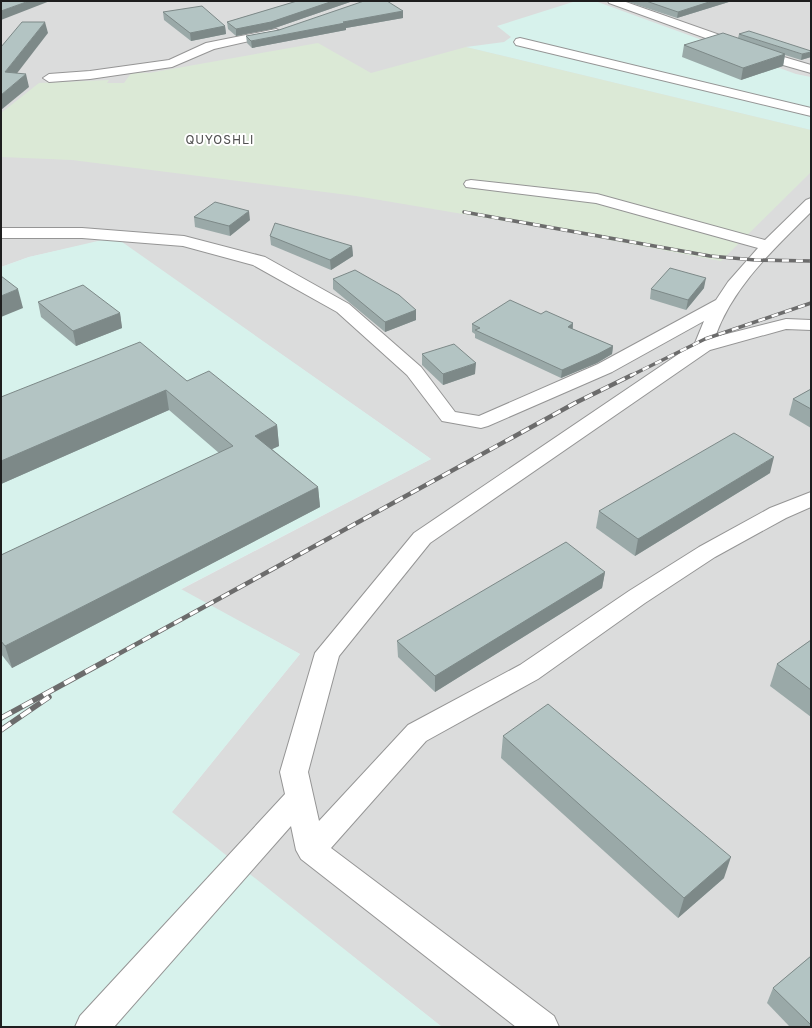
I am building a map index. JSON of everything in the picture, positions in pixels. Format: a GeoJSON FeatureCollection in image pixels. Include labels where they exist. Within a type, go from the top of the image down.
{"type":"FeatureCollection","features":[{"type":"Feature","properties":{"kind":"street"},"geometry":{"type":"LineString","coordinates":[[613,1],[773,58],[811,69]]}},
{"type":"Feature","properties":{"kind":"street"},"geometry":{"type":"LineString","coordinates":[[49,78],[90,75],[172,63],[210,46],[275,33],[290,28]]}},
{"type":"Feature","properties":{"kind":"street"},"geometry":{"type":"LineString","coordinates":[[520,42],[811,112]]}},
{"type":"Feature","properties":{"kind":"street"},"geometry":{"type":"LineString","coordinates":[[471,184],[597,199],[770,246]]}},
{"type":"Feature","properties":{"kind":"street"},"geometry":{"type":"LineString","coordinates":[[703,346],[723,303],[755,260],[811,203]]}},
{"type":"Feature","properties":{"kind":"street"},"geometry":{"type":"LineString","coordinates":[[1,233],[82,233],[184,241],[259,262],[342,308],[414,371],[449,417],[481,422],[605,368],[723,303]]}},
{"type":"Feature","properties":{"kind":"street"},"geometry":{"type":"LineString","coordinates":[[542,1027],[311,850],[294,772],[327,654],[422,538],[703,346],[786,324],[811,325]]}},
{"type":"Feature","properties":{"kind":"street"},"geometry":{"type":"LineString","coordinates":[[311,850],[417,733],[529,672],[636,597],[707,552],[778,513],[811,499]]}},
{"type":"Feature","properties":{"kind":"street"},"geometry":{"type":"LineString","coordinates":[[92,1027],[299,798]]}},
{"type":"Feature","properties":{"kind":"shaded area","name":"QUYOSHLI"},"geometry":{"type":"Polygon","coordinates":[[[1,1],[811,1],[811,1027],[442,1027],[171,813],[300,654],[180,590],[431,459],[115,238],[29,257],[1,267],[1,1]]]}},
{"type":"Feature","properties":{"kind":"shaded area"},"geometry":{"type":"Polygon","coordinates":[[[576,1],[595,1],[796,74],[811,77],[811,130],[466,47],[504,42],[511,37],[497,26],[576,1]]]}},
{"type":"Feature","properties":{"kind":"shaded area"},"geometry":{"type":"Polygon","coordinates":[[[318,43],[371,73],[466,47],[811,130],[811,172],[721,261],[546,228],[356,196],[72,160],[1,157],[1,113],[39,83],[109,80],[107,83],[124,83],[132,72],[149,73],[318,43]]]}},
{"type":"Feature","properties":{"kind":"shaded area"},"geometry":{"type":"Polygon","coordinates":[[[115,237],[431,459],[181,589],[300,654],[172,812],[442,1027],[1,1027],[1,267],[29,257],[115,237]]]}},
{"type":"Feature","properties":{"kind":"building"},"geometry":{"type":"Polygon","coordinates":[[[1,1],[29,1],[1,11],[1,1]]]}},
{"type":"Feature","properties":{"kind":"building"},"geometry":{"type":"Polygon","coordinates":[[[297,1],[333,1],[271,22],[236,29],[227,22],[297,1]]]}},
{"type":"Feature","properties":{"kind":"building"},"geometry":{"type":"Polygon","coordinates":[[[364,1],[387,1],[403,11],[251,41],[246,36],[279,30],[364,1]]]}},
{"type":"Feature","properties":{"kind":"building"},"geometry":{"type":"Polygon","coordinates":[[[646,1],[712,1],[678,12],[646,1]]]}},
{"type":"Feature","properties":{"kind":"building"},"geometry":{"type":"Polygon","coordinates":[[[202,6],[225,26],[190,33],[163,12],[202,6]]]}},
{"type":"Feature","properties":{"kind":"building"},"geometry":{"type":"Polygon","coordinates":[[[22,22],[45,22],[5,72],[26,74],[1,95],[1,47],[22,22]]]}},
{"type":"Feature","properties":{"kind":"building"},"geometry":{"type":"Polygon","coordinates":[[[749,31],[811,52],[802,54],[739,34],[749,31]]]}},
{"type":"Feature","properties":{"kind":"building"},"geometry":{"type":"Polygon","coordinates":[[[723,33],[785,54],[743,68],[684,45],[723,33]]]}},
{"type":"Feature","properties":{"kind":"building"},"geometry":{"type":"Polygon","coordinates":[[[215,202],[249,211],[229,226],[194,217],[215,202]]]}},
{"type":"Feature","properties":{"kind":"building"},"geometry":{"type":"Polygon","coordinates":[[[275,223],[352,246],[330,260],[270,236],[275,223]]]}},
{"type":"Feature","properties":{"kind":"building"},"geometry":{"type":"Polygon","coordinates":[[[670,268],[706,278],[688,300],[651,289],[670,268]]]}},
{"type":"Feature","properties":{"kind":"building"},"geometry":{"type":"Polygon","coordinates":[[[355,270],[399,295],[416,310],[385,322],[333,279],[355,270]]]}},
{"type":"Feature","properties":{"kind":"building"},"geometry":{"type":"Polygon","coordinates":[[[1,276],[18,289],[1,296],[1,276]]]}},
{"type":"Feature","properties":{"kind":"building"},"geometry":{"type":"Polygon","coordinates":[[[83,285],[120,313],[73,331],[38,302],[83,285]]]}},
{"type":"Feature","properties":{"kind":"building"},"geometry":{"type":"Polygon","coordinates":[[[510,300],[541,314],[546,311],[573,323],[568,327],[613,346],[562,370],[475,330],[480,328],[472,324],[510,300]]]}},
{"type":"Feature","properties":{"kind":"building"},"geometry":{"type":"Polygon","coordinates":[[[140,342],[187,381],[209,371],[277,425],[255,436],[318,487],[5,646],[1,641],[1,555],[233,446],[166,390],[1,461],[1,397],[140,342]]]}},
{"type":"Feature","properties":{"kind":"building"},"geometry":{"type":"Polygon","coordinates":[[[454,344],[476,363],[443,374],[422,354],[454,344]]]}},
{"type":"Feature","properties":{"kind":"building"},"geometry":{"type":"Polygon","coordinates":[[[811,389],[811,409],[793,399],[811,389]]]}},
{"type":"Feature","properties":{"kind":"building"},"geometry":{"type":"Polygon","coordinates":[[[734,433],[774,457],[638,539],[599,511],[734,433]]]}},
{"type":"Feature","properties":{"kind":"building"},"geometry":{"type":"Polygon","coordinates":[[[566,542],[605,572],[435,676],[397,641],[566,542]]]}},
{"type":"Feature","properties":{"kind":"building"},"geometry":{"type":"Polygon","coordinates":[[[811,640],[811,690],[777,664],[811,640]]]}},
{"type":"Feature","properties":{"kind":"building"},"geometry":{"type":"Polygon","coordinates":[[[548,704],[731,857],[684,898],[503,736],[548,704]]]}},
{"type":"Feature","properties":{"kind":"building"},"geometry":{"type":"Polygon","coordinates":[[[811,956],[811,1025],[773,988],[811,956]]]}},
{"type":"Feature","properties":{"kind":"railway"},"geometry":{"type":"LineString","coordinates":[[464,212],[710,256],[755,260],[811,261]]}},
{"type":"Feature","properties":{"kind":"railway"},"geometry":{"type":"LineString","coordinates":[[630,376],[705,339],[811,303]]}},
{"type":"Feature","properties":{"kind":"railway"},"geometry":{"type":"LineString","coordinates":[[111,658],[575,403],[632,375]]}},
{"type":"Feature","properties":{"kind":"railway"},"geometry":{"type":"LineString","coordinates":[[1,718],[113,657]]}},
{"type":"Feature","properties":{"kind":"railway"},"geometry":{"type":"LineString","coordinates":[[1,730],[49,697]]}},
{"type":"Feature","properties":{"kind":"district","name":"QUYOSHLI"},"geometry":{"type":"Point","coordinates":[220,139]}}]}
